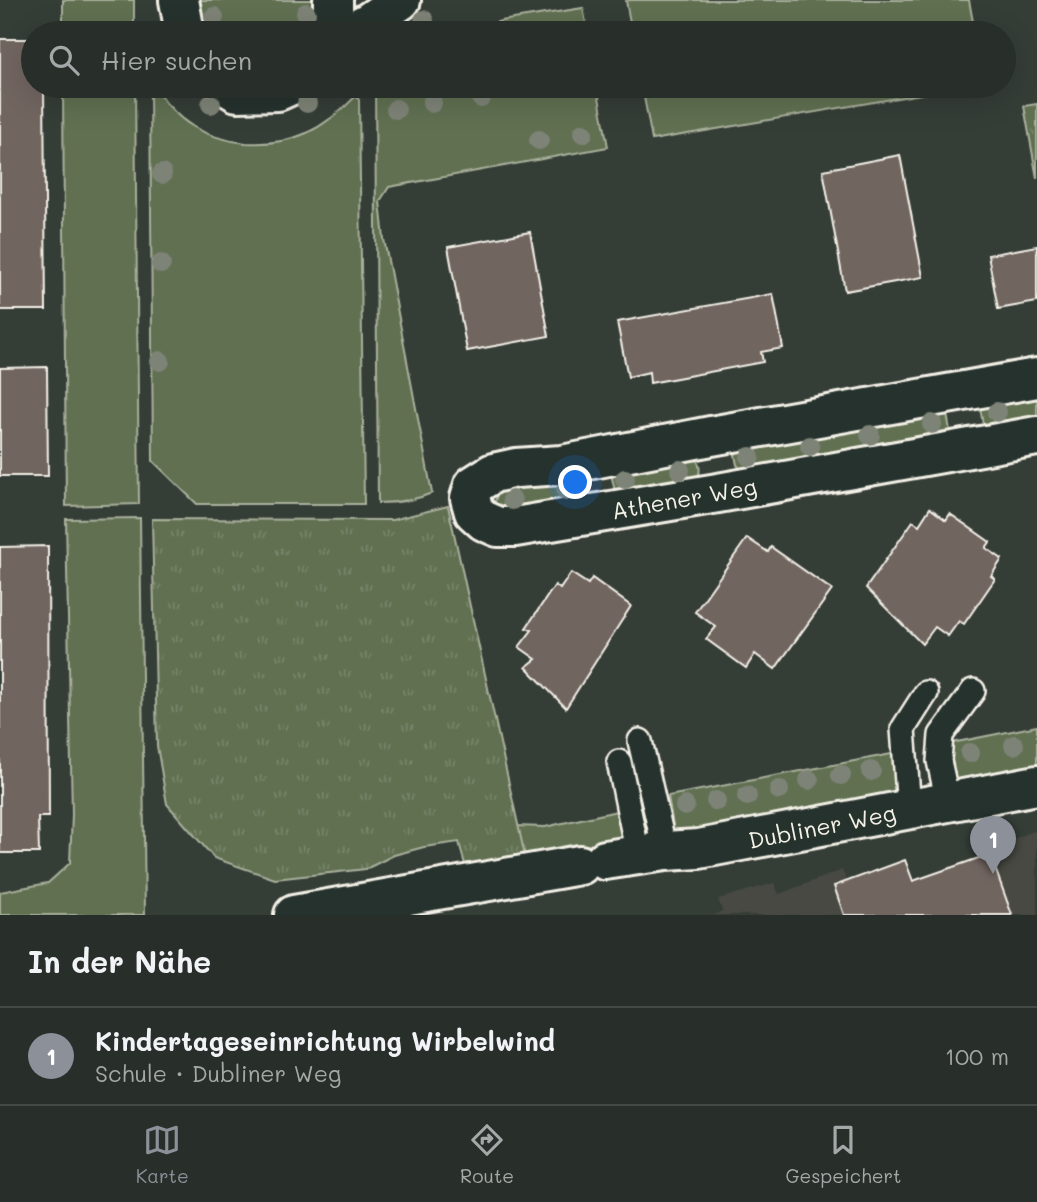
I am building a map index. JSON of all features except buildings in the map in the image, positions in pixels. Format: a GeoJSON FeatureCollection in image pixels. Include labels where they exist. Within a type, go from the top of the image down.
{"type":"FeatureCollection","features":[{"type":"Feature","properties":{"kind":"street"},"geometry":{"type":"LineString","coordinates":[[179,0],[183,21]]}},
{"type":"Feature","properties":{"kind":"street"},"geometry":{"type":"LineString","coordinates":[[333,0],[333,21]]}},
{"type":"Feature","properties":{"kind":"street"},"geometry":{"type":"LineString","coordinates":[[370,21],[401,0]]}},
{"type":"Feature","properties":{"kind":"street","name":"Athener Weg"},"geometry":{"type":"LineString","coordinates":[[1037,378],[562,465],[516,468],[493,473],[474,485],[470,498],[474,512],[484,521],[498,527],[515,527],[1037,436]]}},
{"type":"Feature","properties":{"kind":"street","name":"Dubliner Weg"},"geometry":{"type":"LineString","coordinates":[[294,915],[622,858],[699,849],[1037,785]]}},
{"type":"Feature","properties":{"kind":"lane"},"geometry":{"type":"LineString","coordinates":[[948,802],[939,761],[941,735],[973,691]]}},
{"type":"Feature","properties":{"kind":"lane"},"geometry":{"type":"LineString","coordinates":[[909,809],[903,729],[926,693]]}},
{"type":"Feature","properties":{"kind":"lane"},"geometry":{"type":"LineString","coordinates":[[622,858],[640,741]]}},
{"type":"Feature","properties":{"kind":"lane"},"geometry":{"type":"LineString","coordinates":[[619,762],[622,858]]}},
{"type":"Feature","properties":{"kind":"shaded area"},"geometry":{"type":"Polygon","coordinates":[[[1037,830],[1037,915],[714,915],[722,911],[718,899],[774,883],[779,894],[842,870],[847,881],[905,860],[914,882],[950,877],[948,868],[989,854],[990,847],[1037,830]]]}},
{"type":"Feature","properties":{"kind":"green space"},"geometry":{"type":"Polygon","coordinates":[[[63,0],[134,0],[134,21],[63,21],[63,0]]]}},
{"type":"Feature","properties":{"kind":"green space"},"geometry":{"type":"Polygon","coordinates":[[[195,0],[324,0],[320,21],[198,21],[195,0]]]}},
{"type":"Feature","properties":{"kind":"green space"},"geometry":{"type":"Polygon","coordinates":[[[969,0],[973,21],[630,21],[626,1],[969,0]]]}},
{"type":"Feature","properties":{"kind":"green space"},"geometry":{"type":"Polygon","coordinates":[[[583,8],[586,21],[501,21],[583,8]]]}},
{"type":"Feature","properties":{"kind":"green space"},"geometry":{"type":"Polygon","coordinates":[[[63,98],[135,98],[139,504],[66,506],[63,98]]]}},
{"type":"Feature","properties":{"kind":"green space"},"geometry":{"type":"Polygon","coordinates":[[[150,98],[163,98],[184,120],[212,135],[246,143],[263,143],[279,142],[307,133],[358,98],[364,504],[197,504],[153,461],[150,98]]]}},
{"type":"Feature","properties":{"kind":"green space"},"geometry":{"type":"Polygon","coordinates":[[[375,98],[599,98],[608,147],[389,187],[380,201],[384,239],[432,493],[405,501],[378,503],[375,98]]]}},
{"type":"Feature","properties":{"kind":"green space"},"geometry":{"type":"Polygon","coordinates":[[[644,98],[898,98],[652,140],[644,98]]]}},
{"type":"Feature","properties":{"kind":"green space"},"geometry":{"type":"Polygon","coordinates":[[[1037,104],[1037,178],[1024,106],[1037,104]]]}},
{"type":"Feature","properties":{"kind":"green space"},"geometry":{"type":"Polygon","coordinates":[[[1037,392],[1037,420],[984,430],[979,402],[1037,392]]]}},
{"type":"Feature","properties":{"kind":"green space"},"geometry":{"type":"Polygon","coordinates":[[[946,408],[951,436],[742,470],[737,465],[735,455],[739,449],[946,408]]]}},
{"type":"Feature","properties":{"kind":"green space"},"geometry":{"type":"Polygon","coordinates":[[[694,456],[700,469],[695,481],[616,496],[610,469],[694,456]]]}},
{"type":"Feature","properties":{"kind":"green space"},"geometry":{"type":"Polygon","coordinates":[[[577,474],[582,502],[510,516],[494,505],[498,491],[577,474]]]}},
{"type":"Feature","properties":{"kind":"green space"},"geometry":{"type":"Polygon","coordinates":[[[448,506],[526,861],[467,872],[459,842],[394,855],[366,869],[275,879],[214,858],[167,804],[157,746],[152,519],[392,520],[448,506]]]}},
{"type":"Feature","properties":{"kind":"green space"},"geometry":{"type":"Polygon","coordinates":[[[140,518],[145,915],[0,915],[0,892],[48,883],[70,863],[72,814],[66,519],[140,518]]]}},
{"type":"Feature","properties":{"kind":"green space"},"geometry":{"type":"Polygon","coordinates":[[[1037,726],[1037,771],[963,784],[953,777],[948,752],[952,743],[1037,726]]]}},
{"type":"Feature","properties":{"kind":"green space"},"geometry":{"type":"Polygon","coordinates":[[[897,753],[899,785],[891,796],[683,837],[674,831],[668,796],[897,753]]]}},
{"type":"Feature","properties":{"kind":"green space"},"geometry":{"type":"Polygon","coordinates":[[[617,811],[624,842],[526,861],[517,826],[545,827],[617,811]]]}},
{"type":"Feature","properties":{"kind":"place","name":"Kindertageseinrichtung Wirbelwind"},"geometry":{"type":"Point","coordinates":[993,874]}}]}
